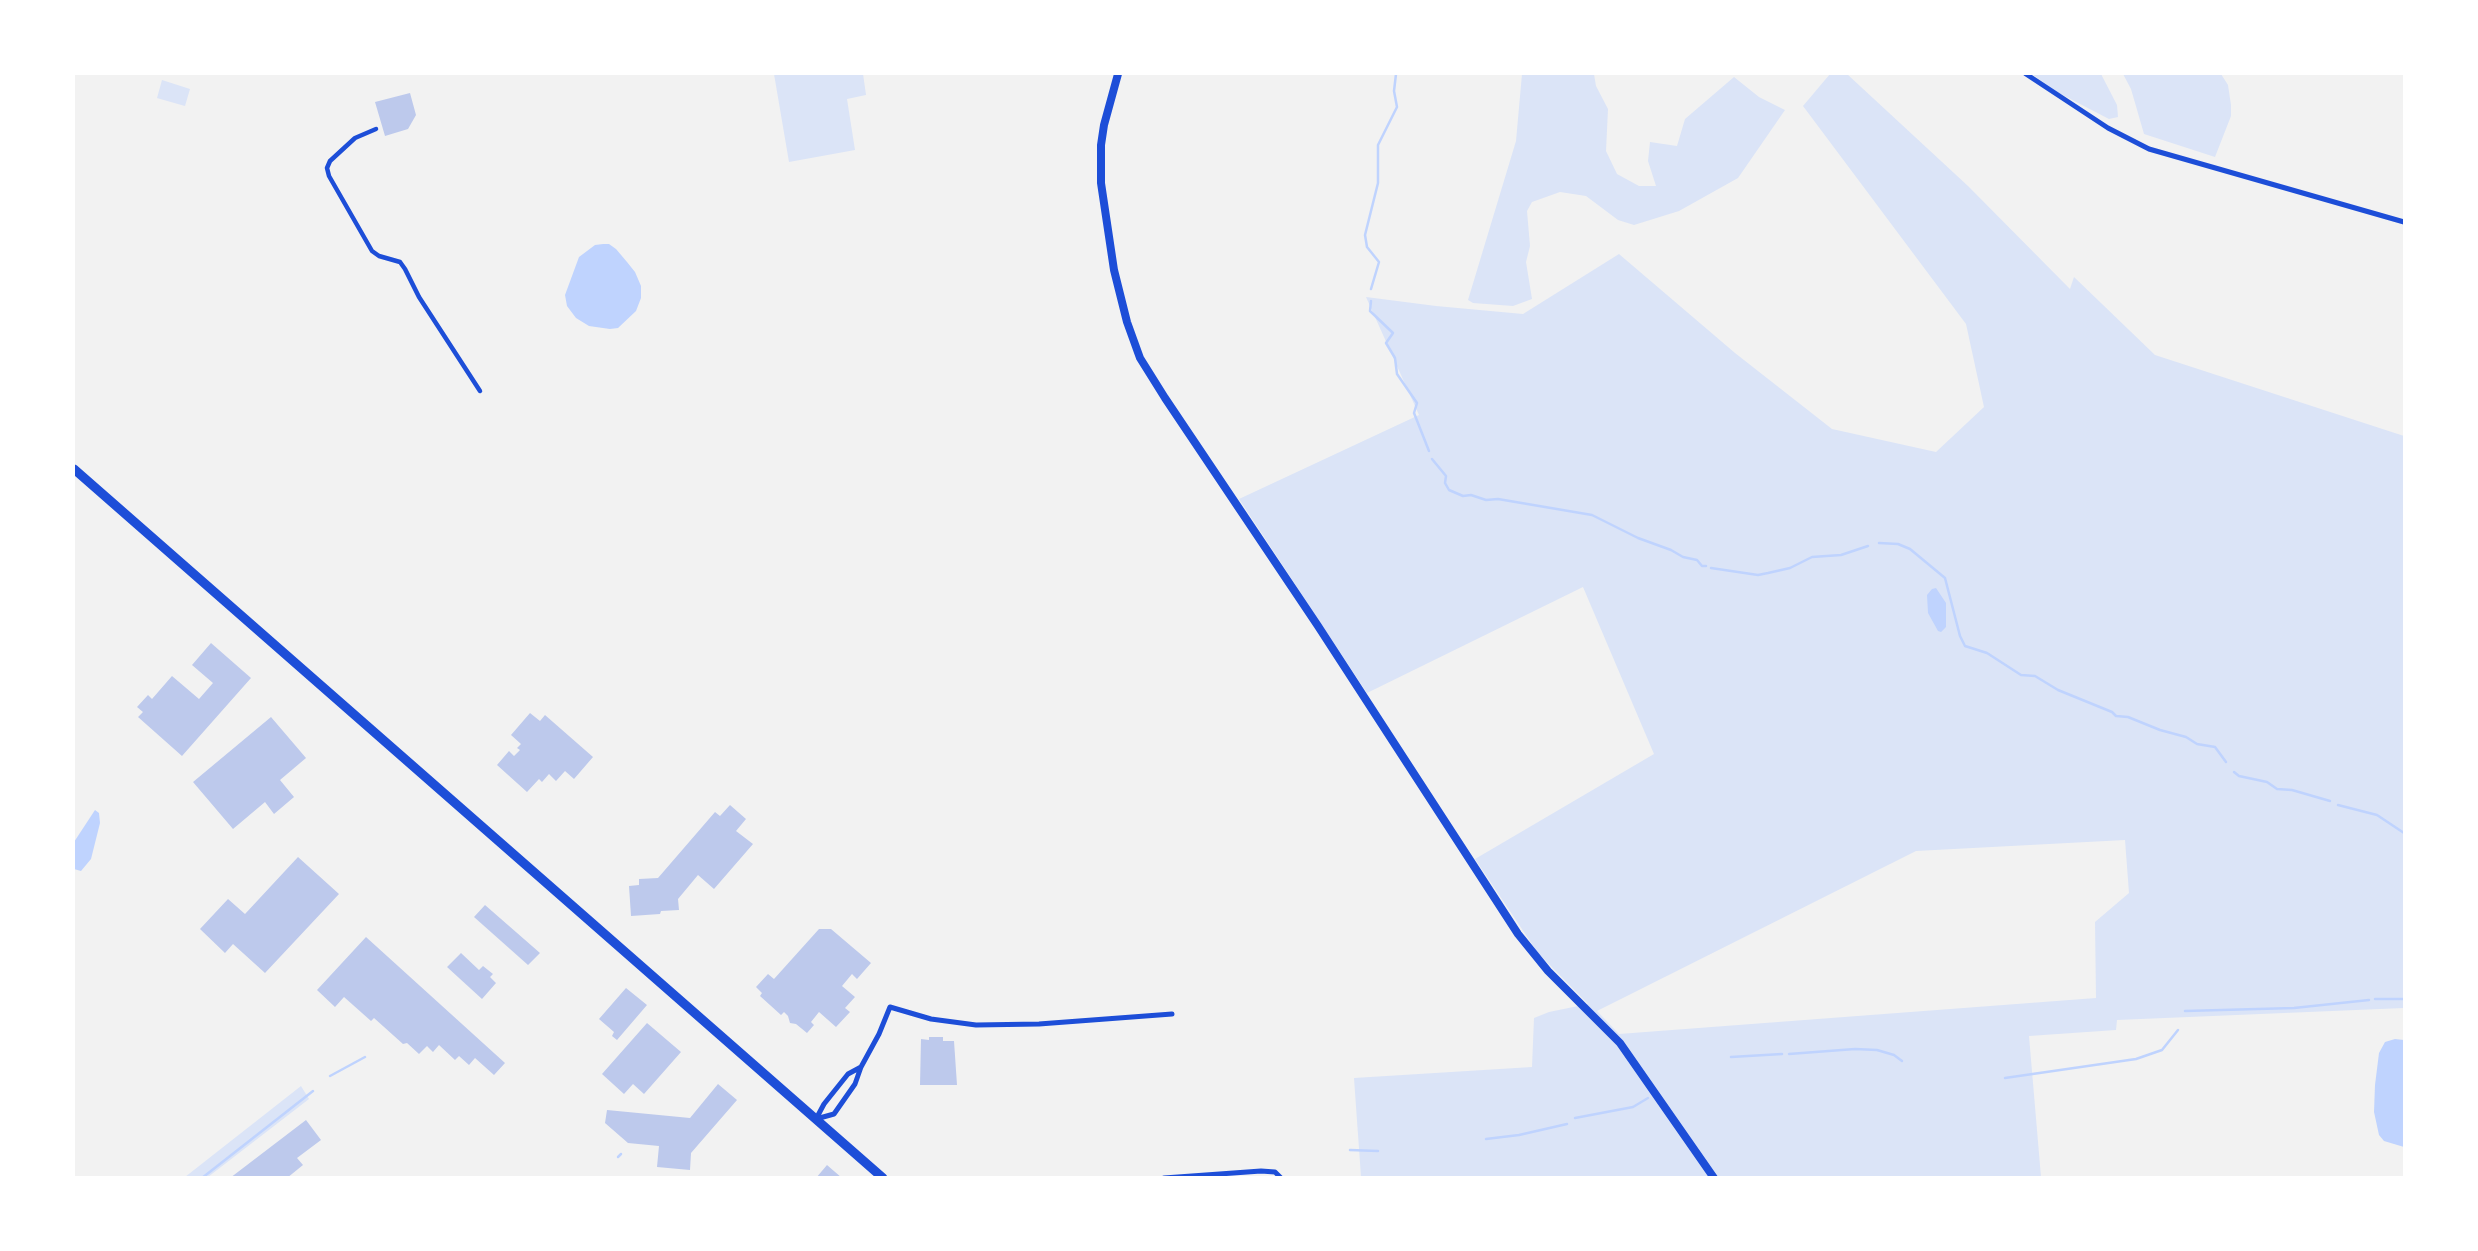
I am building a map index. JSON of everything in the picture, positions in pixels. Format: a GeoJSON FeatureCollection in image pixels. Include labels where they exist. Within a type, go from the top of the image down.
{"type":"FeatureCollection","features":[{"type":"Feature","properties":{"kind":"main road"},"geometry":{"type":"LineString","coordinates":[[1118,74],[1104,125],[1101,183],[1114,270],[1127,322],[1140,358],[1325,636],[1518,934],[1548,971],[1620,1042],[1714,1178]]}},
{"type":"Feature","properties":{"kind":"main road"},"geometry":{"type":"LineString","coordinates":[[74,469],[883,1178]]}},
{"type":"Feature","properties":{"kind":"street"},"geometry":{"type":"LineString","coordinates":[[2026,74],[2108,128],[2149,149],[2404,222]]}},
{"type":"Feature","properties":{"kind":"street"},"geometry":{"type":"LineString","coordinates":[[376,129],[355,138],[330,161],[327,168],[329,176],[372,251],[400,262],[405,269],[419,297],[480,391]]}},
{"type":"Feature","properties":{"kind":"street"},"geometry":{"type":"LineString","coordinates":[[816,1119],[834,1114],[855,1084],[890,1007],[931,1019],[976,1025],[1172,1014]]}},
{"type":"Feature","properties":{"kind":"street"},"geometry":{"type":"LineString","coordinates":[[816,1119],[824,1104],[848,1074],[861,1067]]}},
{"type":"Feature","properties":{"kind":"street"},"geometry":{"type":"LineString","coordinates":[[1164,1178],[1261,1171],[1280,1176]]}},
{"type":"Feature","properties":{"kind":"shaded area"},"geometry":{"type":"Polygon","coordinates":[[[774,74],[863,74],[866,95],[847,99],[855,150],[789,162],[774,74]]]}},
{"type":"Feature","properties":{"kind":"shaded area"},"geometry":{"type":"Polygon","coordinates":[[[1522,74],[1594,74],[1596,86],[1608,109],[1606,151],[1617,174],[1639,186],[1656,186],[1648,161],[1650,142],[1677,146],[1685,119],[1734,77],[1759,97],[1785,110],[1738,178],[1679,211],[1634,225],[1618,220],[1586,196],[1560,192],[1532,202],[1527,211],[1530,246],[1526,262],[1532,299],[1513,306],[1473,303],[1468,300],[1516,141],[1522,74]]]}},
{"type":"Feature","properties":{"kind":"shaded area"},"geometry":{"type":"Polygon","coordinates":[[[1830,74],[1847,74],[1968,186],[2070,289],[2074,277],[2155,355],[2404,436],[2404,1008],[2117,1020],[2116,1030],[2029,1036],[2041,1177],[1361,1177],[1354,1078],[1532,1067],[1534,1018],[1588,1004],[1538,953],[1475,859],[1654,754],[1583,587],[1367,693],[1239,499],[1419,415],[1366,297],[1523,314],[1619,254],[1735,353],[1832,429],[1936,452],[1984,407],[1966,324],[1803,106],[1830,74]],[[2125,840],[1916,851],[1597,1011],[1619,1034],[2096,998],[2095,922],[2129,893],[2125,840]]]}},
{"type":"Feature","properties":{"kind":"shaded area"},"geometry":{"type":"Polygon","coordinates":[[[2032,74],[2101,74],[2117,105],[2118,117],[2109,119],[2057,92],[2032,74]]]}},
{"type":"Feature","properties":{"kind":"shaded area"},"geometry":{"type":"Polygon","coordinates":[[[2123,74],[2221,74],[2228,85],[2231,116],[2215,157],[2144,134],[2131,89],[2123,74]]]}},
{"type":"Feature","properties":{"kind":"shaded area"},"geometry":{"type":"Polygon","coordinates":[[[162,80],[190,89],[185,106],[157,98],[162,80]]]}},
{"type":"Feature","properties":{"kind":"shaded area"},"geometry":{"type":"Polygon","coordinates":[[[301,1086],[309,1099],[208,1177],[185,1177],[301,1086]]]}},
{"type":"Feature","properties":{"kind":"water"},"geometry":{"type":"Polygon","coordinates":[[[609,244],[635,272],[641,286],[641,298],[636,311],[618,328],[610,329],[589,326],[576,318],[567,306],[565,295],[579,257],[595,245],[609,244]]]}},
{"type":"Feature","properties":{"kind":"water"},"geometry":{"type":"Polygon","coordinates":[[[1936,588],[1946,603],[1946,627],[1941,632],[1928,613],[1927,595],[1936,588]]]}},
{"type":"Feature","properties":{"kind":"water"},"geometry":{"type":"Polygon","coordinates":[[[95,810],[99,813],[100,823],[91,859],[81,871],[74,869],[74,842],[95,810]]]}},
{"type":"Feature","properties":{"kind":"water"},"geometry":{"type":"Polygon","coordinates":[[[2404,1040],[2404,1147],[2384,1141],[2379,1135],[2374,1112],[2379,1053],[2385,1042],[2404,1040]]]}},
{"type":"Feature","properties":{"kind":"building"},"geometry":{"type":"Polygon","coordinates":[[[410,93],[416,115],[408,129],[385,136],[375,102],[410,93]]]}},
{"type":"Feature","properties":{"kind":"building"},"geometry":{"type":"Polygon","coordinates":[[[211,643],[251,678],[182,756],[138,717],[143,712],[137,707],[148,695],[152,699],[172,676],[199,699],[213,683],[192,665],[211,643]]]}},
{"type":"Feature","properties":{"kind":"building"},"geometry":{"type":"Polygon","coordinates":[[[530,713],[540,721],[545,715],[593,757],[574,779],[565,771],[556,781],[549,774],[542,782],[539,779],[527,792],[497,765],[509,751],[514,756],[520,750],[517,748],[521,744],[511,735],[530,713]]]}},
{"type":"Feature","properties":{"kind":"building"},"geometry":{"type":"Polygon","coordinates":[[[271,717],[306,758],[280,780],[294,797],[274,814],[265,802],[233,829],[193,782],[271,717]]]}},
{"type":"Feature","properties":{"kind":"building"},"geometry":{"type":"Polygon","coordinates":[[[730,805],[746,819],[736,831],[753,844],[714,889],[698,875],[678,899],[679,910],[631,916],[629,886],[639,885],[639,879],[658,878],[715,812],[720,816],[730,805]]]}},
{"type":"Feature","properties":{"kind":"building"},"geometry":{"type":"Polygon","coordinates":[[[298,857],[339,894],[265,973],[233,944],[225,953],[200,929],[228,899],[245,914],[298,857]]]}},
{"type":"Feature","properties":{"kind":"building"},"geometry":{"type":"Polygon","coordinates":[[[485,905],[540,953],[528,965],[474,917],[485,905]]]}},
{"type":"Feature","properties":{"kind":"building"},"geometry":{"type":"Polygon","coordinates":[[[819,929],[831,929],[871,963],[857,979],[852,974],[842,986],[855,997],[845,1008],[850,1012],[836,1027],[819,1012],[811,1022],[814,1025],[807,1033],[796,1024],[790,1023],[784,1012],[781,1015],[760,996],[762,993],[756,987],[768,974],[774,979],[819,929]]]}},
{"type":"Feature","properties":{"kind":"building"},"geometry":{"type":"Polygon","coordinates":[[[366,937],[505,1063],[494,1075],[475,1058],[469,1065],[459,1056],[455,1060],[439,1045],[433,1052],[427,1046],[419,1054],[407,1043],[403,1044],[374,1018],[371,1021],[344,997],[335,1007],[317,990],[366,937]]]}},
{"type":"Feature","properties":{"kind":"building"},"geometry":{"type":"Polygon","coordinates":[[[461,953],[479,970],[483,966],[493,974],[490,977],[496,983],[482,999],[447,967],[461,953]]]}},
{"type":"Feature","properties":{"kind":"building"},"geometry":{"type":"Polygon","coordinates":[[[626,988],[647,1005],[617,1040],[612,1036],[614,1032],[599,1019],[626,988]]]}},
{"type":"Feature","properties":{"kind":"building"},"geometry":{"type":"Polygon","coordinates":[[[647,1023],[681,1052],[644,1094],[633,1084],[624,1094],[602,1074],[647,1023]]]}},
{"type":"Feature","properties":{"kind":"building"},"geometry":{"type":"Polygon","coordinates":[[[929,1037],[943,1037],[943,1041],[954,1041],[957,1085],[920,1085],[921,1039],[929,1040],[929,1037]]]}},
{"type":"Feature","properties":{"kind":"building"},"geometry":{"type":"Polygon","coordinates":[[[718,1084],[737,1100],[691,1153],[690,1170],[657,1167],[659,1146],[628,1143],[605,1123],[607,1110],[690,1118],[718,1084]]]}},
{"type":"Feature","properties":{"kind":"building"},"geometry":{"type":"Polygon","coordinates":[[[306,1120],[321,1140],[297,1158],[303,1165],[287,1178],[230,1178],[306,1120]]]}},
{"type":"Feature","properties":{"kind":"building"},"geometry":{"type":"Polygon","coordinates":[[[827,1165],[842,1178],[816,1178],[827,1165]]]}},
{"type":"Feature","properties":{"kind":"waterway"},"geometry":{"type":"LineString","coordinates":[[1371,289],[1379,262],[1367,247],[1365,235],[1378,183],[1378,145],[1397,107],[1394,91],[1396,74]]}},
{"type":"Feature","properties":{"kind":"waterway"},"geometry":{"type":"LineString","coordinates":[[1371,301],[1370,311],[1393,333],[1386,343],[1395,358],[1397,374],[1417,403],[1414,413],[1429,451]]}},
{"type":"Feature","properties":{"kind":"waterway"},"geometry":{"type":"LineString","coordinates":[[1432,459],[1446,476],[1445,483],[1449,490],[1463,496],[1471,495],[1486,500],[1498,499],[1592,515],[1638,538],[1697,560],[1702,566],[1706,566]]}},
{"type":"Feature","properties":{"kind":"waterway"},"geometry":{"type":"LineString","coordinates":[[1879,543],[1898,544],[1910,549],[1945,578],[1965,646],[1987,653],[2021,675],[2035,676],[2058,690],[2116,716],[2128,717],[2186,737],[2197,744],[2215,747],[2226,762]]}},
{"type":"Feature","properties":{"kind":"waterway"},"geometry":{"type":"LineString","coordinates":[[1711,568],[1758,575],[1790,568],[1812,557],[1841,555],[1868,546]]}},
{"type":"Feature","properties":{"kind":"waterway"},"geometry":{"type":"LineString","coordinates":[[2234,772],[2239,776],[2267,782],[2277,789],[2292,790],[2330,801]]}},
{"type":"Feature","properties":{"kind":"waterway"},"geometry":{"type":"LineString","coordinates":[[2338,805],[2377,815],[2404,833]]}},
{"type":"Feature","properties":{"kind":"waterway"},"geometry":{"type":"LineString","coordinates":[[2375,999],[2404,999]]}},
{"type":"Feature","properties":{"kind":"waterway"},"geometry":{"type":"LineString","coordinates":[[2185,1011],[2294,1008],[2369,1000]]}},
{"type":"Feature","properties":{"kind":"waterway"},"geometry":{"type":"LineString","coordinates":[[2005,1078],[2136,1059],[2162,1050],[2178,1030]]}},
{"type":"Feature","properties":{"kind":"waterway"},"geometry":{"type":"LineString","coordinates":[[1789,1054],[1877,1050],[1894,1055],[1902,1061]]}},
{"type":"Feature","properties":{"kind":"waterway"},"geometry":{"type":"LineString","coordinates":[[1731,1057],[1782,1054]]}},
{"type":"Feature","properties":{"kind":"waterway"},"geometry":{"type":"LineString","coordinates":[[330,1076],[365,1057]]}},
{"type":"Feature","properties":{"kind":"waterway"},"geometry":{"type":"LineString","coordinates":[[202,1178],[313,1091]]}},
{"type":"Feature","properties":{"kind":"waterway"},"geometry":{"type":"LineString","coordinates":[[1575,1118],[1633,1107],[1648,1098]]}},
{"type":"Feature","properties":{"kind":"waterway"},"geometry":{"type":"LineString","coordinates":[[1486,1139],[1567,1124]]}},
{"type":"Feature","properties":{"kind":"waterway"},"geometry":{"type":"LineString","coordinates":[[1350,1150],[1378,1151]]}},
{"type":"Feature","properties":{"kind":"waterway"},"geometry":{"type":"LineString","coordinates":[[618,1157],[621,1154]]}}]}
